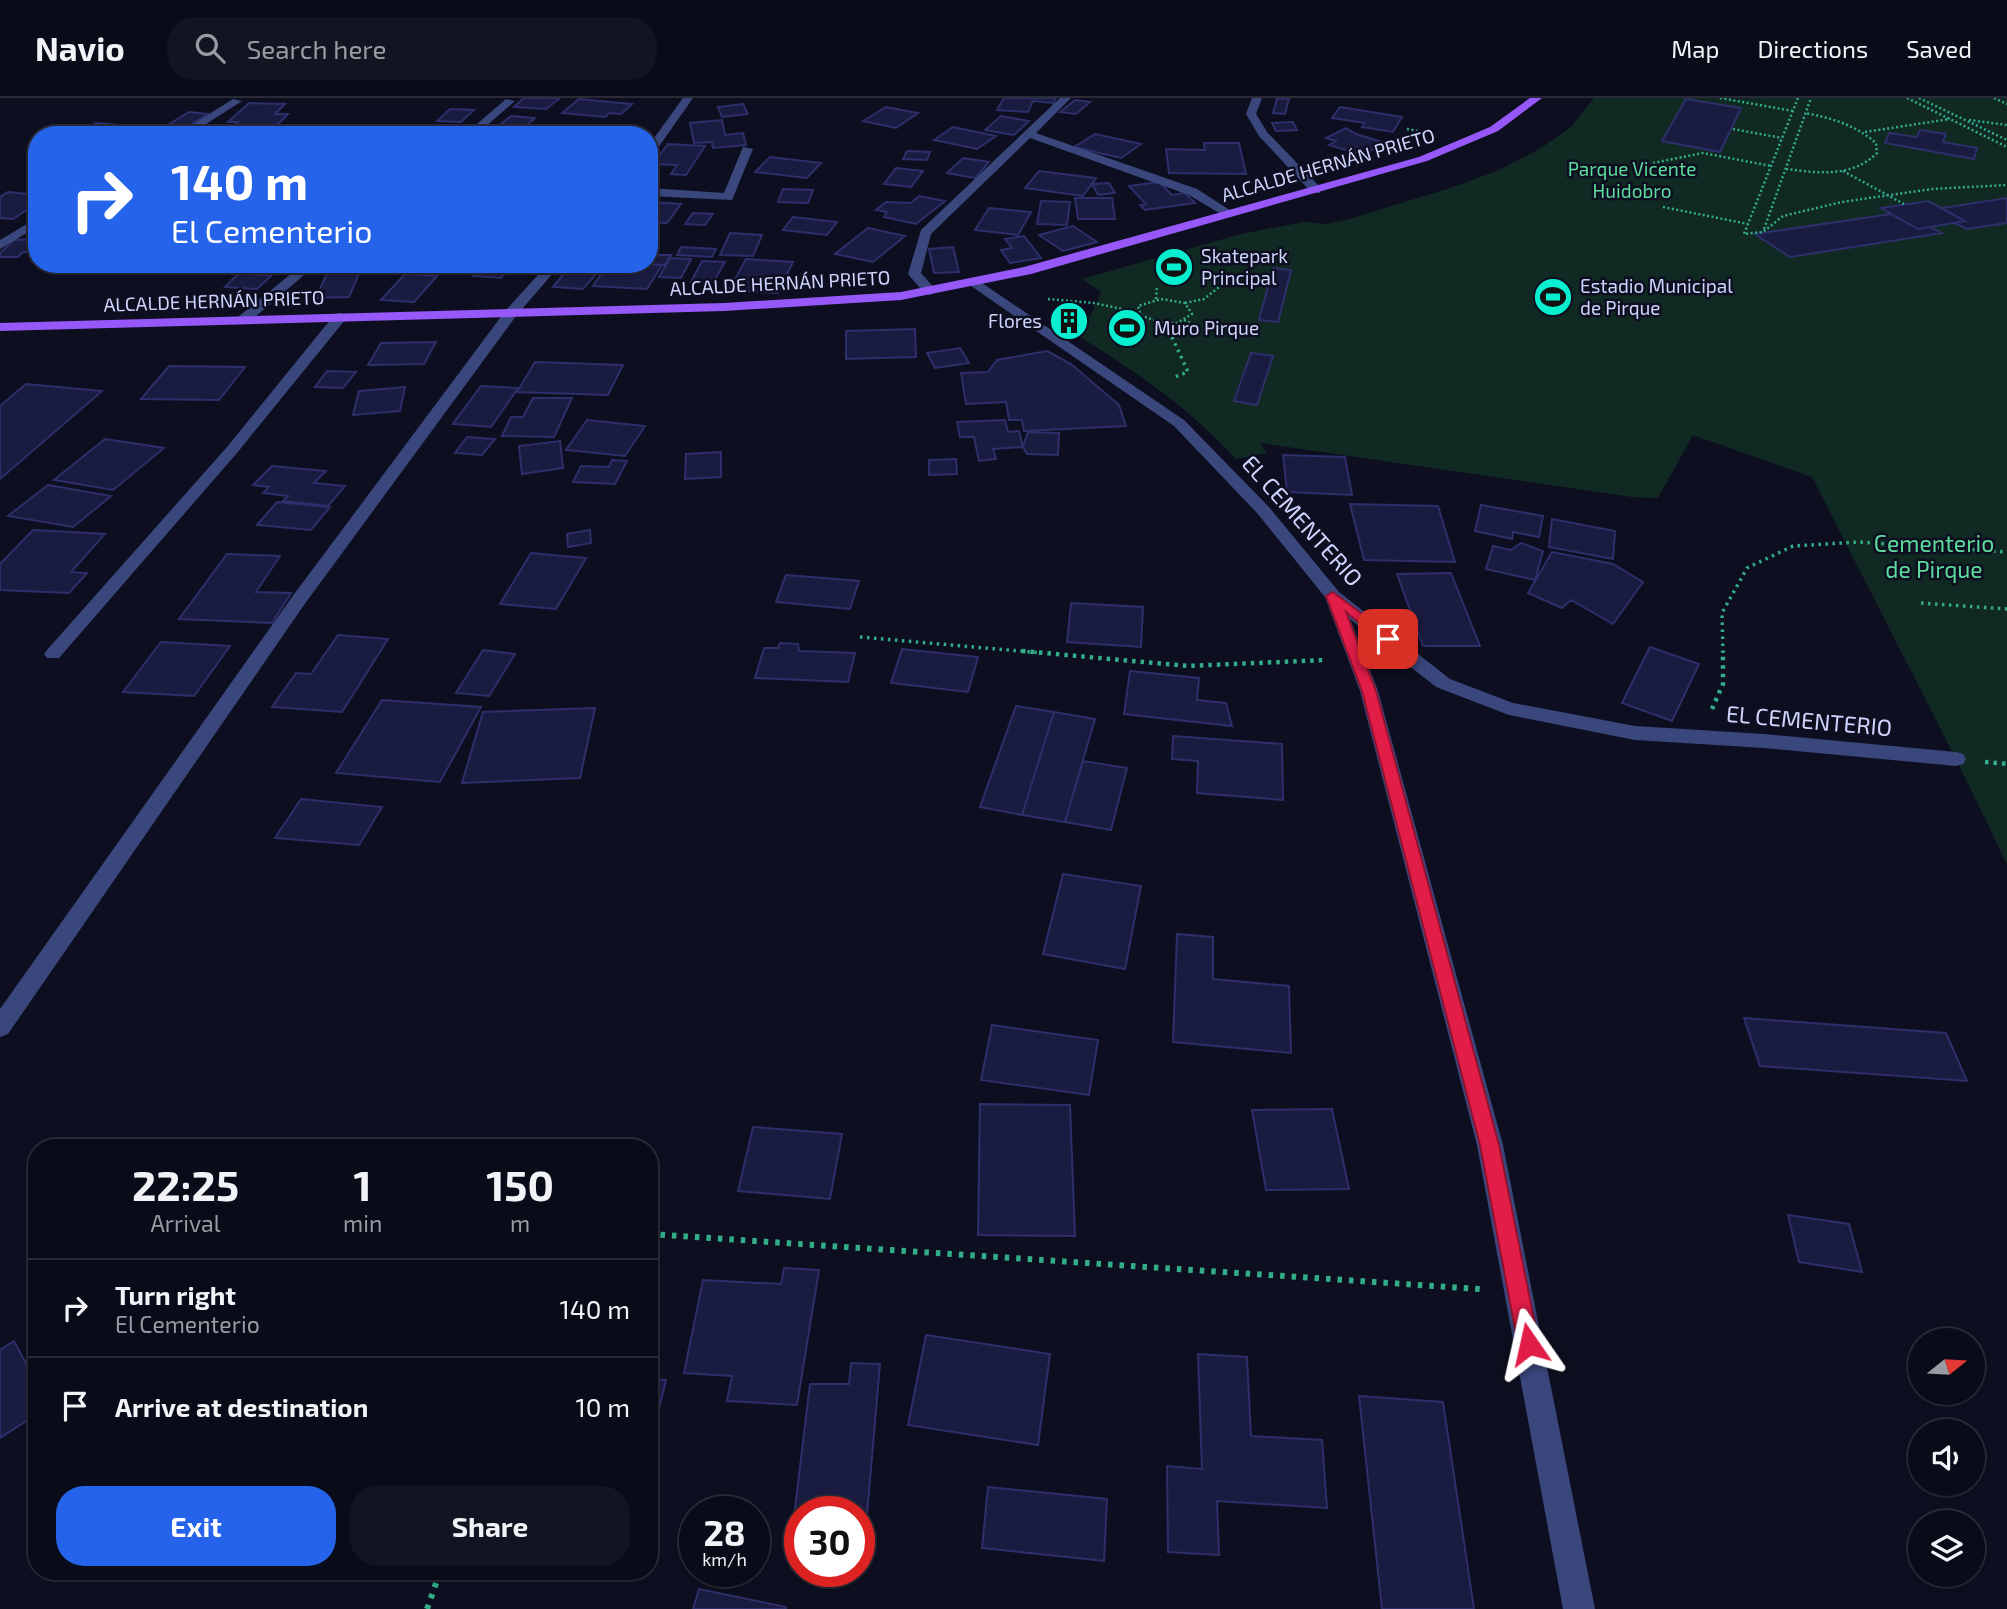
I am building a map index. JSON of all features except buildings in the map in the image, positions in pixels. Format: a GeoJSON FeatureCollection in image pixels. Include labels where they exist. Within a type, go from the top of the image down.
{"type":"FeatureCollection","features":[{"type":"Feature","properties":{"kind":"main road","name":"ALCALDE HERNÁN PRIETO"},"geometry":{"type":"LineString","coordinates":[[0,327],[845,302],[930,291],[976,283],[1230,214],[1448,150],[1494,129],[1534,100]]}},
{"type":"Feature","properties":{"kind":"street"},"geometry":{"type":"LineString","coordinates":[[658,140],[687,98]]}},
{"type":"Feature","properties":{"kind":"street"},"geometry":{"type":"LineString","coordinates":[[930,291],[914,274],[925,233],[1066,98]]}},
{"type":"Feature","properties":{"kind":"street"},"geometry":{"type":"LineString","coordinates":[[1257,98],[1251,114],[1263,135],[1316,190]]}},
{"type":"Feature","properties":{"kind":"street"},"geometry":{"type":"LineString","coordinates":[[196,126],[237,101]]}},
{"type":"Feature","properties":{"kind":"street"},"geometry":{"type":"LineString","coordinates":[[479,126],[510,101]]}},
{"type":"Feature","properties":{"kind":"street"},"geometry":{"type":"LineString","coordinates":[[1028,134],[1193,192],[1230,214]]}},
{"type":"Feature","properties":{"kind":"street"},"geometry":{"type":"LineString","coordinates":[[658,193],[728,197],[747,149]]}},
{"type":"Feature","properties":{"kind":"street"},"geometry":{"type":"LineString","coordinates":[[0,245],[28,228]]}},
{"type":"Feature","properties":{"kind":"street"},"geometry":{"type":"LineString","coordinates":[[243,320],[300,273]]}},
{"type":"Feature","properties":{"kind":"street"},"geometry":{"type":"LineString","coordinates":[[0,1027],[298,601],[511,313],[547,273]]}},
{"type":"Feature","properties":{"kind":"street","name":"EL CEMENTERIO"},"geometry":{"type":"LineString","coordinates":[[976,283],[1179,423],[1263,510],[1333,596],[1443,683],[1509,709],[1635,733],[1956,759]]}},
{"type":"Feature","properties":{"kind":"street"},"geometry":{"type":"LineString","coordinates":[[54,654],[232,450],[341,317]]}},
{"type":"Feature","properties":{"kind":"street"},"geometry":{"type":"LineString","coordinates":[[1333,596],[1369,691],[1490,1145],[1578,1609]]}},
{"type":"Feature","properties":{"kind":"path"},"geometry":{"type":"LineString","coordinates":[[1720,98],[1793,111]]}},
{"type":"Feature","properties":{"kind":"path"},"geometry":{"type":"LineString","coordinates":[[1798,98],[1744,234],[1763,232],[1783,216],[1804,210],[1886,195],[2007,185]]}},
{"type":"Feature","properties":{"kind":"path"},"geometry":{"type":"LineString","coordinates":[[1763,232],[1811,98]]}},
{"type":"Feature","properties":{"kind":"path"},"geometry":{"type":"LineString","coordinates":[[1907,98],[2007,147]]}},
{"type":"Feature","properties":{"kind":"path"},"geometry":{"type":"LineString","coordinates":[[1919,98],[2007,140]]}},
{"type":"Feature","properties":{"kind":"path"},"geometry":{"type":"LineString","coordinates":[[1994,98],[2007,104]]}},
{"type":"Feature","properties":{"kind":"path"},"geometry":{"type":"LineString","coordinates":[[1786,169],[1815,173],[1843,171],[1866,164],[1877,153],[1875,143],[1863,132],[1831,118],[1805,114]]}},
{"type":"Feature","properties":{"kind":"path"},"geometry":{"type":"LineString","coordinates":[[1863,132],[1951,119]]}},
{"type":"Feature","properties":{"kind":"path"},"geometry":{"type":"LineString","coordinates":[[1964,119],[2007,125]]}},
{"type":"Feature","properties":{"kind":"path"},"geometry":{"type":"LineString","coordinates":[[1733,130],[1782,138]]}},
{"type":"Feature","properties":{"kind":"path"},"geometry":{"type":"LineString","coordinates":[[1653,163],[1703,153],[1771,166]]}},
{"type":"Feature","properties":{"kind":"path"},"geometry":{"type":"LineString","coordinates":[[1843,171],[1904,204]]}},
{"type":"Feature","properties":{"kind":"path"},"geometry":{"type":"LineString","coordinates":[[1663,207],[1748,224]]}},
{"type":"Feature","properties":{"kind":"path"},"geometry":{"type":"LineString","coordinates":[[1156,299],[1157,286]]}},
{"type":"Feature","properties":{"kind":"path"},"geometry":{"type":"LineString","coordinates":[[1140,314],[1138,306],[1156,299],[1167,298],[1185,303],[1204,299],[1219,286]]}},
{"type":"Feature","properties":{"kind":"path"},"geometry":{"type":"LineString","coordinates":[[1005,304],[1044,299],[1120,308],[1140,314],[1146,320],[1162,323],[1183,319],[1192,314],[1185,303]]}},
{"type":"Feature","properties":{"kind":"path"},"geometry":{"type":"LineString","coordinates":[[1183,319],[1198,326]]}},
{"type":"Feature","properties":{"kind":"path"},"geometry":{"type":"LineString","coordinates":[[1162,323],[1177,344],[1188,372],[1172,378]]}},
{"type":"Feature","properties":{"kind":"path"},"geometry":{"type":"LineString","coordinates":[[1701,737],[1723,684],[1722,613],[1746,568],[1793,546],[1859,542],[2007,552]]}},
{"type":"Feature","properties":{"kind":"path"},"geometry":{"type":"LineString","coordinates":[[1921,603],[2007,610]]}},
{"type":"Feature","properties":{"kind":"path"},"geometry":{"type":"LineString","coordinates":[[860,637],[1188,666],[1322,660],[1353,653]]}},
{"type":"Feature","properties":{"kind":"path"},"geometry":{"type":"LineString","coordinates":[[658,1235],[1519,1292]]}},
{"type":"Feature","properties":{"kind":"path"},"geometry":{"type":"LineString","coordinates":[[427,1609],[437,1580]]}},
{"type":"Feature","properties":{"kind":"green space","name":"Estadio Municipal de Pirque"},"geometry":{"type":"Polygon","coordinates":[[[1594,98],[2007,98],[2007,864],[1812,477],[1693,435],[1658,498],[1632,497],[1260,443],[1267,453],[1236,459],[1199,422],[1159,390],[1072,332],[1091,315],[1101,292],[1082,279],[1241,234],[1304,222],[1326,224],[1346,220],[1447,189],[1497,171],[1541,148],[1571,127],[1594,98]]]}},
{"type":"Feature","properties":{"kind":"place","name":"Skatepark Principal"},"geometry":{"type":"Point","coordinates":[1174,267]}},
{"type":"Feature","properties":{"kind":"place","name":"Estadio Municipal de Pirque"},"geometry":{"type":"Point","coordinates":[1553,297]}},
{"type":"Feature","properties":{"kind":"place","name":"Flores"},"geometry":{"type":"Point","coordinates":[1069,321]}},
{"type":"Feature","properties":{"kind":"place","name":"Muro Pirque"},"geometry":{"type":"Point","coordinates":[1127,328]}},
{"type":"Feature","properties":{"kind":"route"},"geometry":{"type":"LineString","coordinates":[[1388,639],[1333,596],[1369,691],[1490,1145],[1529,1344]]}},
{"type":"Feature","properties":{"kind":"park label","name":"Parque Vicente Huidobro"},"geometry":{"type":"Point","coordinates":[1632,180]}},
{"type":"Feature","properties":{"kind":"park label","name":"Cementerio de Pirque"},"geometry":{"type":"Point","coordinates":[1934,557]}}]}
